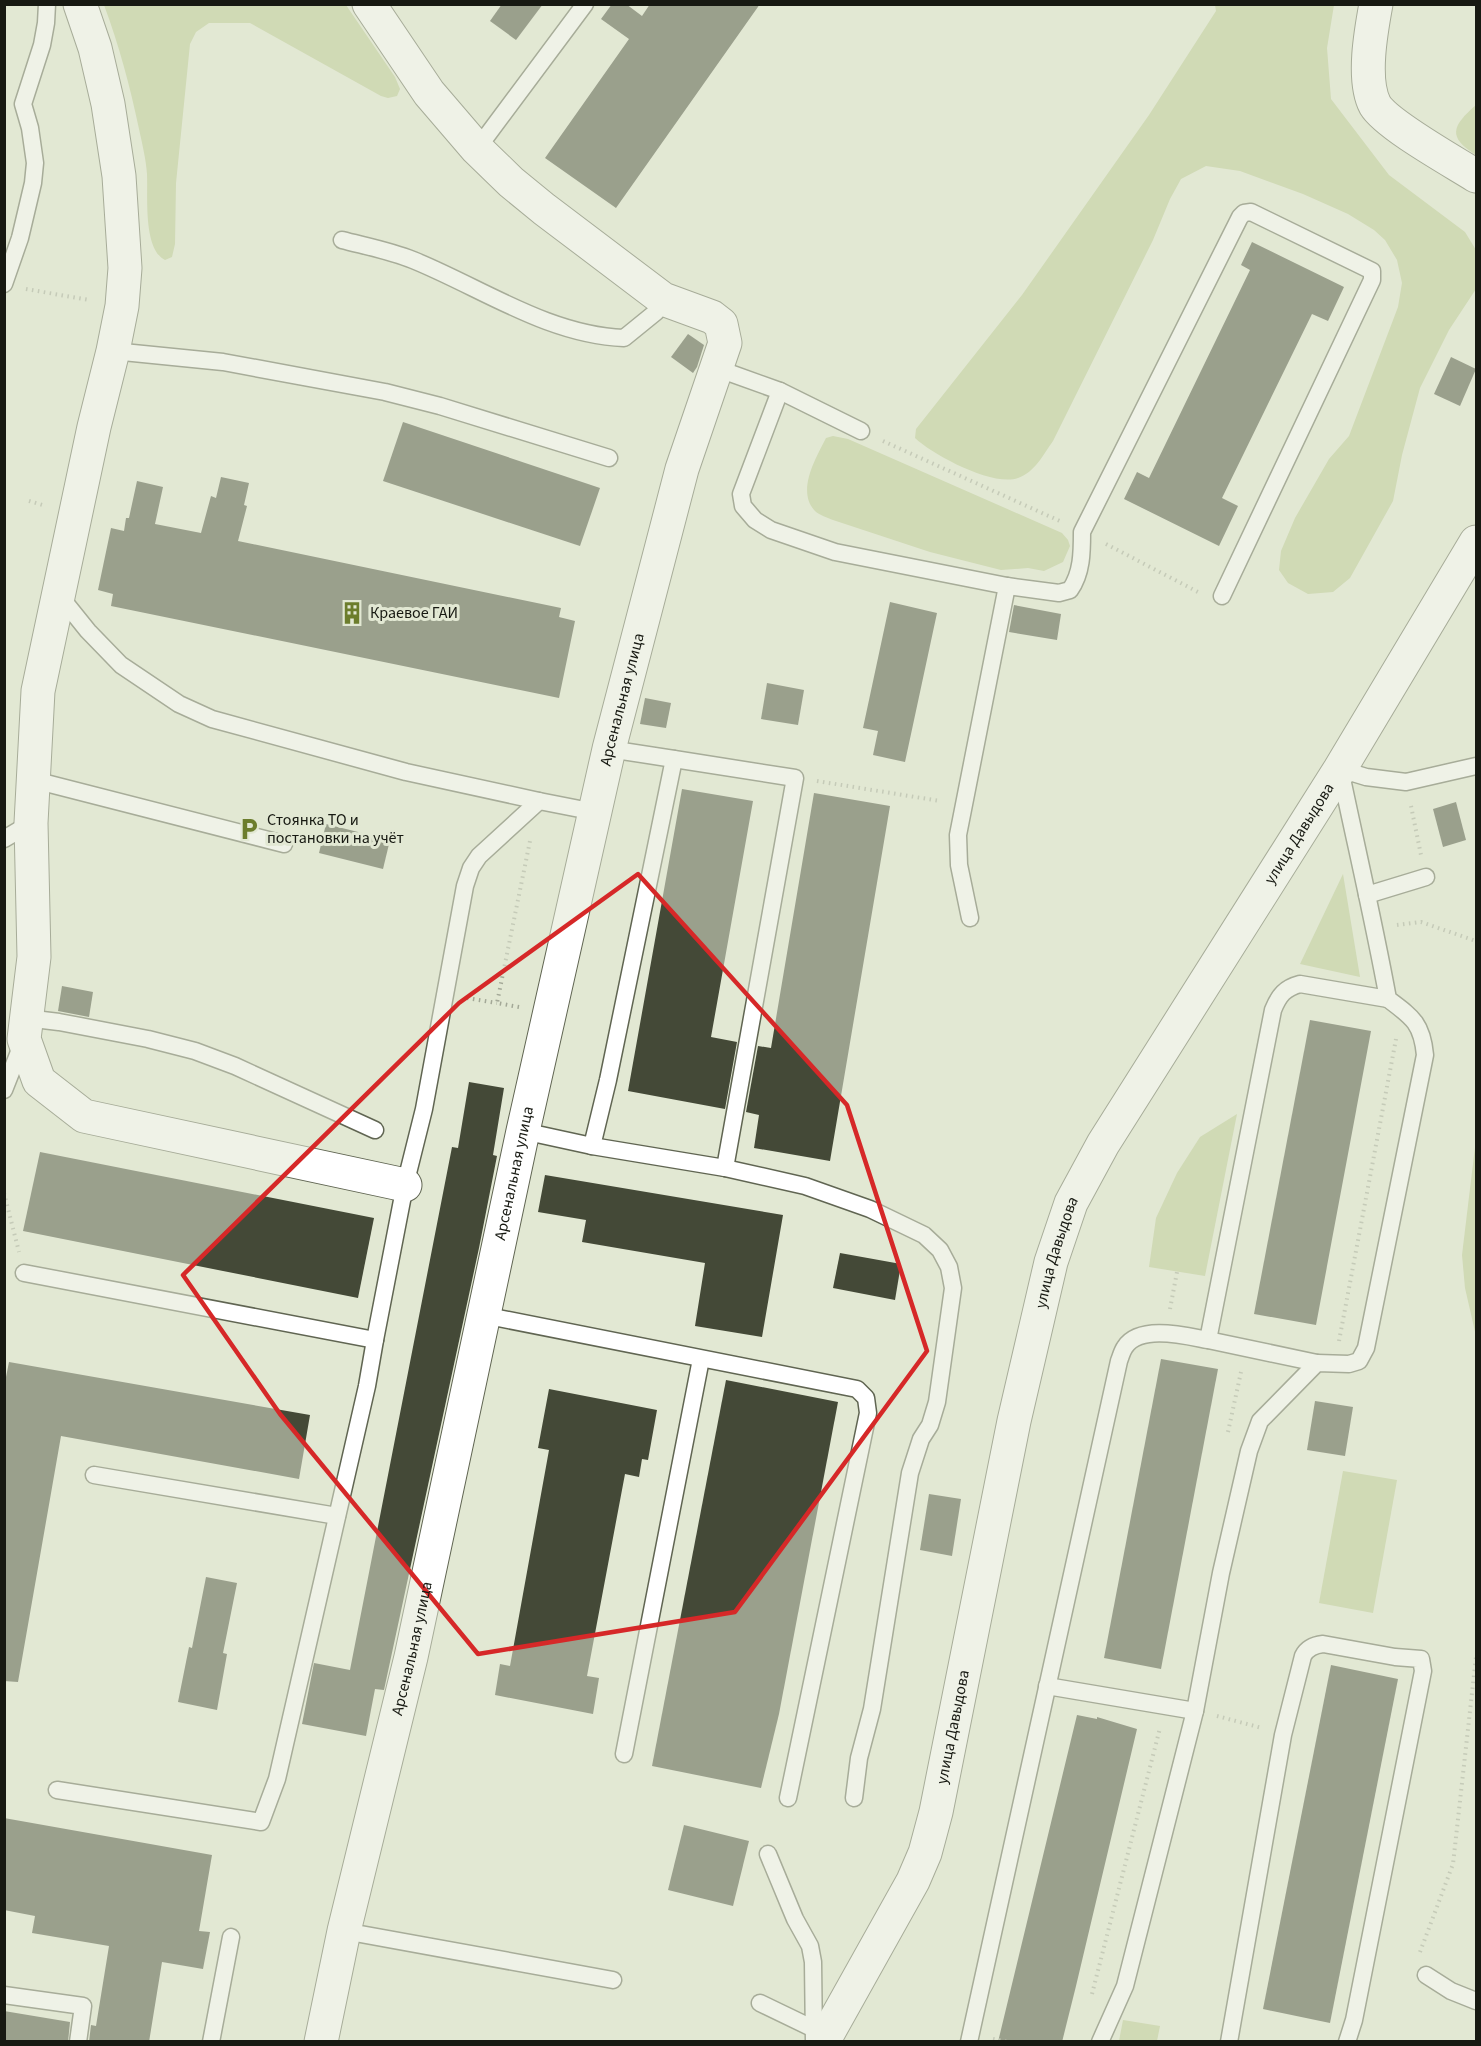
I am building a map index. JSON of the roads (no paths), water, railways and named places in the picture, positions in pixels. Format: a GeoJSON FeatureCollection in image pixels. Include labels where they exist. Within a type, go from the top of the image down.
{"type":"FeatureCollection","features":[{"type":"Feature","properties":{"kind":"street"},"geometry":{"type":"LineString","coordinates":[[80,4],[95,48],[108,104],[119,176],[125,268],[122,306],[113,351],[38,691],[34,780],[18,831],[34,957],[25,1028],[39,1081],[84,1116],[405,1185]]}},
{"type":"Feature","properties":{"kind":"street"},"geometry":{"type":"LineString","coordinates":[[369,4],[429,93],[477,149],[510,182],[663,298]]}},
{"type":"Feature","properties":{"kind":"street"},"geometry":{"type":"LineString","coordinates":[[1376,4],[1368,77],[1375,104],[1391,122],[1476,176]]}},
{"type":"Feature","properties":{"kind":"street","name":"Арсенальная улица"},"geometry":{"type":"LineString","coordinates":[[321,2042],[344,1931],[411,1657],[523,1131],[609,749],[682,470],[725,343],[721,324],[712,317],[663,298]]}},
{"type":"Feature","properties":{"kind":"street","name":"улица Давыдова"},"geometry":{"type":"LineString","coordinates":[[817,2037],[913,1881],[925,1853],[951,1741],[966,1653],[1014,1421],[1051,1262],[1071,1203],[1103,1144],[1340,769],[1476,542]]}},
{"type":"Feature","properties":{"kind":"lane"},"geometry":{"type":"LineString","coordinates":[[10,286],[33,183],[35,163],[30,128],[23,104],[42,45],[47,4]]}},
{"type":"Feature","properties":{"kind":"lane"},"geometry":{"type":"LineString","coordinates":[[477,149],[585,4]]}},
{"type":"Feature","properties":{"kind":"lane"},"geometry":{"type":"LineString","coordinates":[[780,391],[741,494],[743,506],[755,520],[771,530],[835,552],[1007,586],[1059,593],[1070,590],[1076,583],[1080,567],[1082,532],[1240,217],[1244,213],[1251,212],[1372,271],[1372,280],[1222,596]]}},
{"type":"Feature","properties":{"kind":"lane"},"geometry":{"type":"LineString","coordinates":[[342,240],[411,259],[462,281],[532,316],[606,338],[624,338],[656,312],[663,298]]}},
{"type":"Feature","properties":{"kind":"lane"},"geometry":{"type":"LineString","coordinates":[[113,351],[223,362],[385,392],[440,406],[609,458]]}},
{"type":"Feature","properties":{"kind":"lane"},"geometry":{"type":"LineString","coordinates":[[716,368],[780,391],[861,431]]}},
{"type":"Feature","properties":{"kind":"lane"},"geometry":{"type":"LineString","coordinates":[[970,918],[959,865],[958,835],[1007,586]]}},
{"type":"Feature","properties":{"kind":"lane"},"geometry":{"type":"LineString","coordinates":[[59,595],[88,631],[121,665],[179,704],[212,719],[406,772],[595,812]]}},
{"type":"Feature","properties":{"kind":"lane"},"geometry":{"type":"LineString","coordinates":[[609,749],[795,778],[725,1168]]}},
{"type":"Feature","properties":{"kind":"lane"},"geometry":{"type":"LineString","coordinates":[[592,1146],[608,1080],[674,759]]}},
{"type":"Feature","properties":{"kind":"lane"},"geometry":{"type":"LineString","coordinates":[[969,2042],[1119,1361],[1126,1346],[1138,1337],[1167,1333],[1317,1364],[1349,1364],[1359,1361],[1366,1348],[1425,1055],[1423,1036],[1417,1025],[1395,1004],[1367,895],[1340,769],[1366,777],[1406,782],[1476,766]]}},
{"type":"Feature","properties":{"kind":"lane"},"geometry":{"type":"LineString","coordinates":[[34,780],[284,844]]}},
{"type":"Feature","properties":{"kind":"lane"},"geometry":{"type":"LineString","coordinates":[[57,1790],[261,1822],[277,1779],[367,1386],[405,1185],[424,1109],[465,886],[471,868],[479,856],[539,801]]}},
{"type":"Feature","properties":{"kind":"lane"},"geometry":{"type":"LineString","coordinates":[[1367,895],[1426,877]]}},
{"type":"Feature","properties":{"kind":"lane"},"geometry":{"type":"LineString","coordinates":[[1208,1340],[1273,1010],[1277,1000],[1290,987],[1300,984],[1395,1004]]}},
{"type":"Feature","properties":{"kind":"lane"},"geometry":{"type":"LineString","coordinates":[[4,1090],[25,1028],[115,1033],[195,1051],[236,1066],[375,1130]]}},
{"type":"Feature","properties":{"kind":"lane"},"geometry":{"type":"LineString","coordinates":[[523,1131],[592,1146],[725,1168],[805,1186],[870,1209],[924,1235],[940,1250],[949,1267],[953,1288],[937,1402],[930,1425],[921,1439],[910,1473],[872,1709],[859,1758],[854,1798]]}},
{"type":"Feature","properties":{"kind":"lane"},"geometry":{"type":"LineString","coordinates":[[24,1273],[375,1340]]}},
{"type":"Feature","properties":{"kind":"lane"},"geometry":{"type":"LineString","coordinates":[[483,1315],[857,1389],[866,1398],[868,1413],[788,1798]]}},
{"type":"Feature","properties":{"kind":"lane"},"geometry":{"type":"LineString","coordinates":[[624,1755],[701,1359]]}},
{"type":"Feature","properties":{"kind":"lane"},"geometry":{"type":"LineString","coordinates":[[1100,2042],[1125,1986],[1195,1711],[1221,1573],[1249,1451],[1260,1421],[1317,1364]]}},
{"type":"Feature","properties":{"kind":"lane"},"geometry":{"type":"LineString","coordinates":[[94,1475],[337,1516]]}},
{"type":"Feature","properties":{"kind":"lane"},"geometry":{"type":"LineString","coordinates":[[1228,2042],[1283,1735],[1305,1652],[1313,1646],[1323,1644],[1395,1657],[1421,1659],[1423,1671],[1354,2020],[1347,2042]]}},
{"type":"Feature","properties":{"kind":"lane"},"geometry":{"type":"LineString","coordinates":[[1047,1686],[1195,1711]]}},
{"type":"Feature","properties":{"kind":"lane"},"geometry":{"type":"LineString","coordinates":[[768,1854],[795,1919],[810,1946],[817,2037]]}},
{"type":"Feature","properties":{"kind":"lane"},"geometry":{"type":"LineString","coordinates":[[344,1931],[613,1980]]}},
{"type":"Feature","properties":{"kind":"lane"},"geometry":{"type":"LineString","coordinates":[[211,2042],[231,1937]]}},
{"type":"Feature","properties":{"kind":"lane"},"geometry":{"type":"LineString","coordinates":[[1426,1974],[1451,1991],[1476,2001]]}},
{"type":"Feature","properties":{"kind":"lane"},"geometry":{"type":"LineString","coordinates":[[4,1995],[83,2006],[78,2042]]}},
{"type":"Feature","properties":{"kind":"lane"},"geometry":{"type":"LineString","coordinates":[[760,2003],[817,2037]]}},
{"type":"Feature","properties":{"kind":"place","name":"Краевое ГАИ"},"geometry":{"type":"Point","coordinates":[352,613]}},
{"type":"Feature","properties":{"kind":"place","name":"Стоянка ТО и постановки на учёт"},"geometry":{"type":"Point","coordinates":[249,829]}}]}
